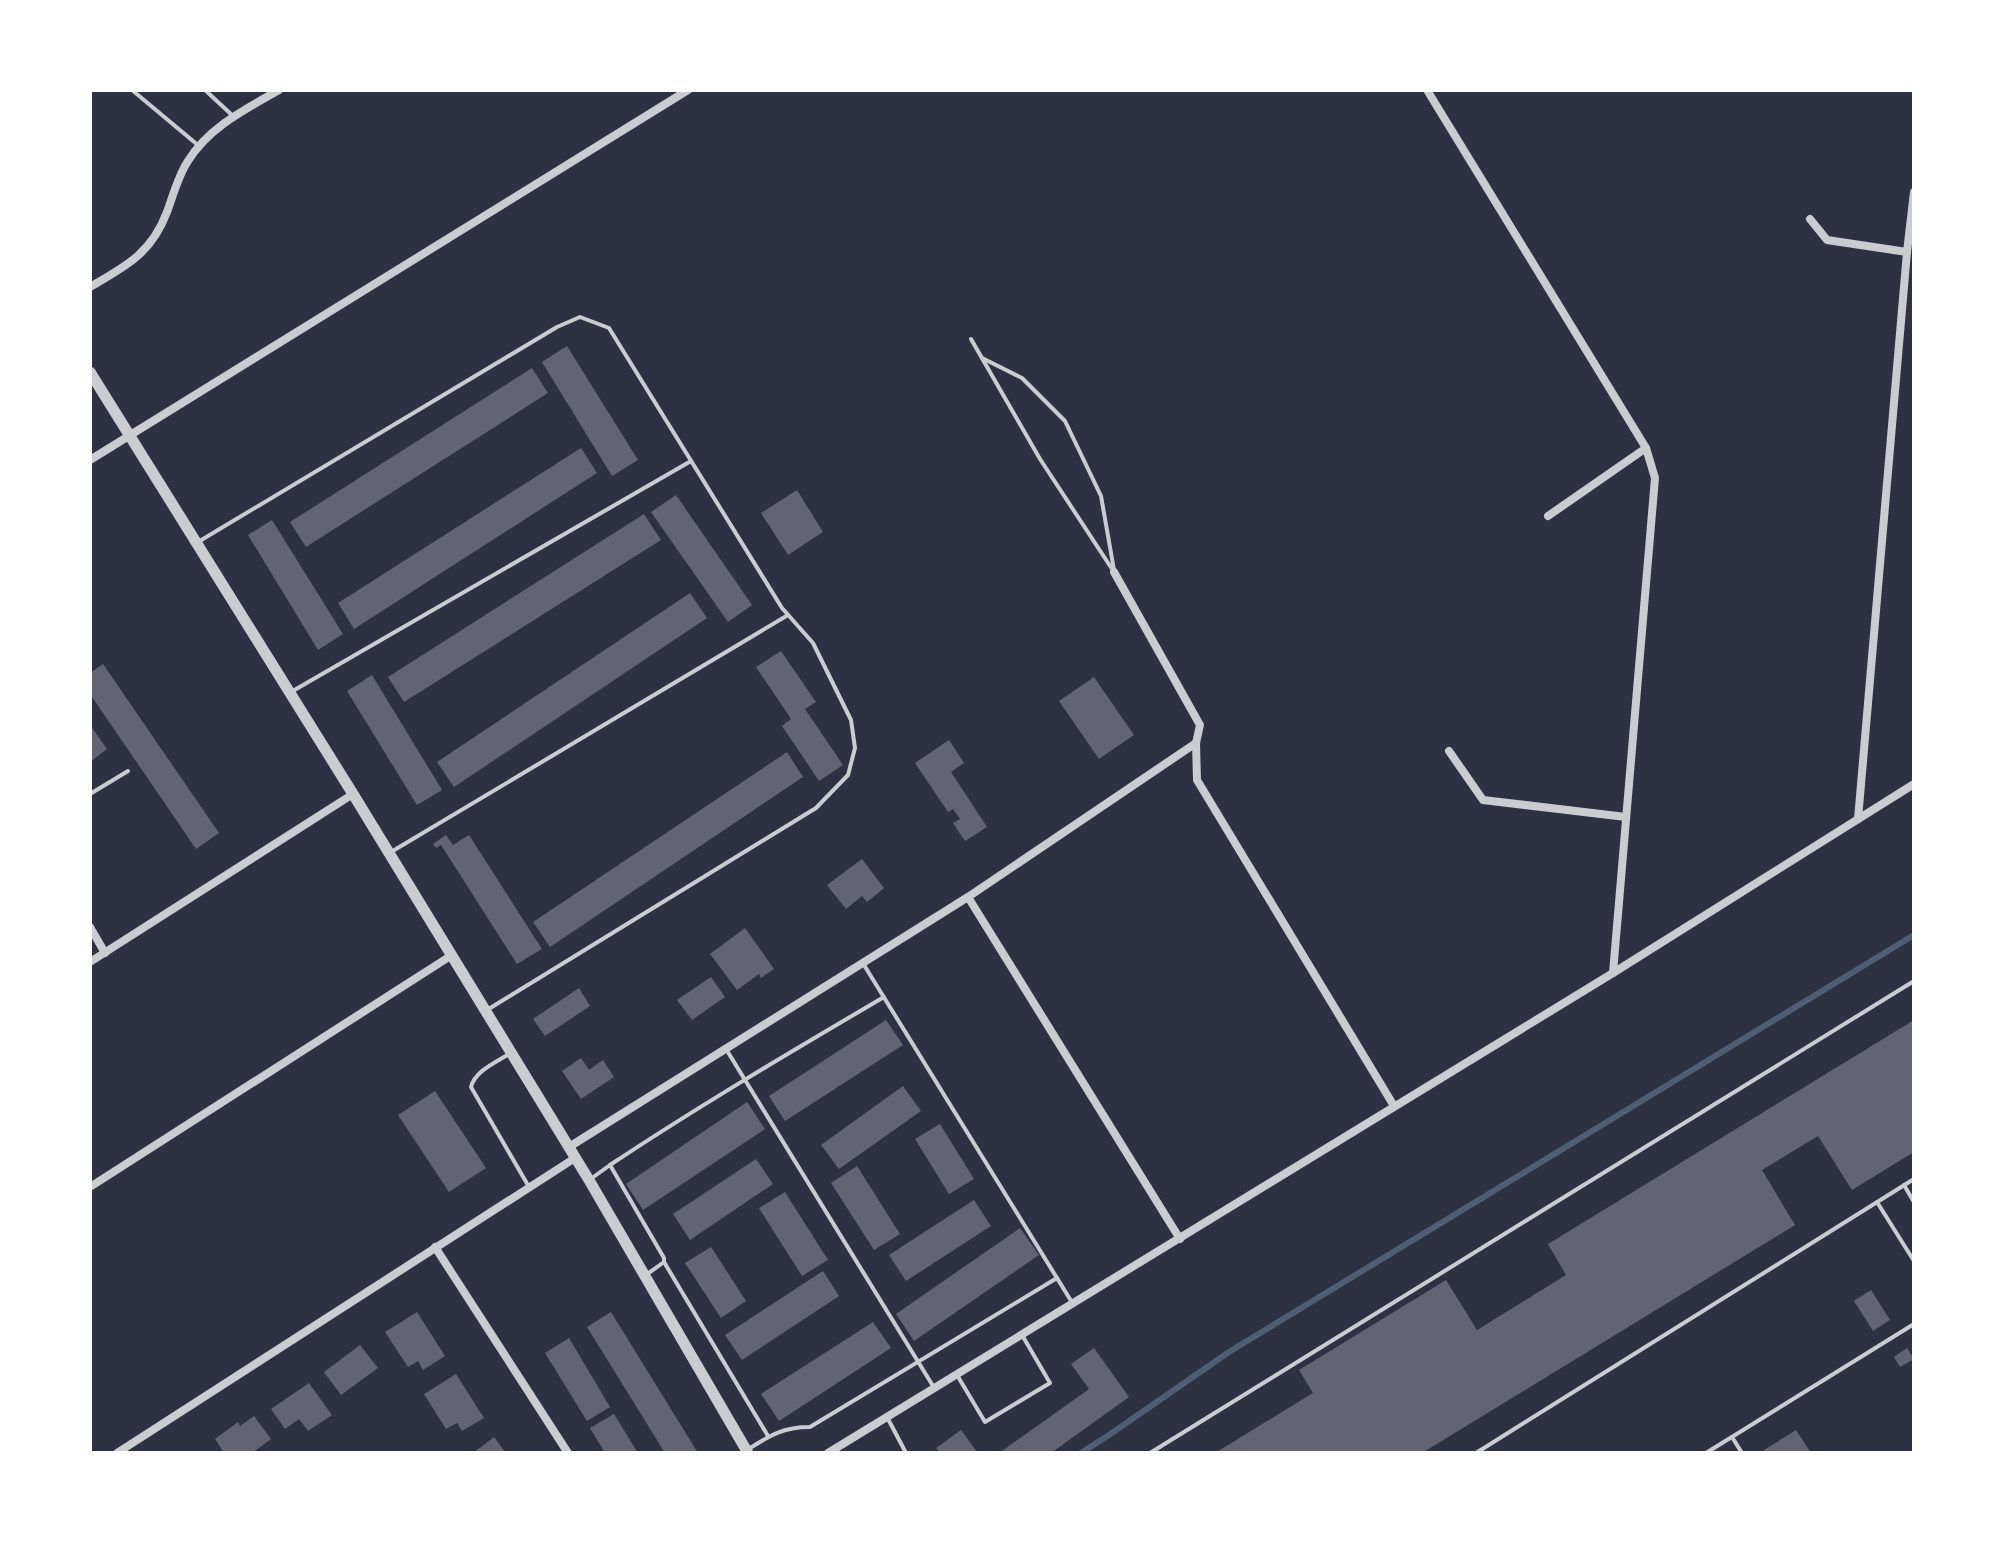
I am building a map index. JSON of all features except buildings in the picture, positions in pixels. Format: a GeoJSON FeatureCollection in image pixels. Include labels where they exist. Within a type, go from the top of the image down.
{"type":"FeatureCollection","features":[{"type":"Feature","properties":{"kind":"street"},"geometry":{"type":"LineString","coordinates":[[90,287],[123,268],[148,248],[163,224],[186,163],[199,146],[233,116],[279,90]]}},
{"type":"Feature","properties":{"kind":"street"},"geometry":{"type":"LineString","coordinates":[[90,460],[688,90]]}},
{"type":"Feature","properties":{"kind":"street"},"geometry":{"type":"LineString","coordinates":[[1427,90],[1646,448],[1655,478],[1613,973]]}},
{"type":"Feature","properties":{"kind":"street"},"geometry":{"type":"LineString","coordinates":[[1858,819],[1914,192]]}},
{"type":"Feature","properties":{"kind":"street"},"geometry":{"type":"LineString","coordinates":[[1810,219],[1827,240],[1907,252]]}},
{"type":"Feature","properties":{"kind":"street"},"geometry":{"type":"LineString","coordinates":[[90,372],[589,1180],[747,1452]]}},
{"type":"Feature","properties":{"kind":"street"},"geometry":{"type":"LineString","coordinates":[[1548,516],[1646,448]]}},
{"type":"Feature","properties":{"kind":"street"},"geometry":{"type":"LineString","coordinates":[[1114,572],[1200,725],[1196,743],[1197,780],[1394,1106]]}},
{"type":"Feature","properties":{"kind":"street"},"geometry":{"type":"LineString","coordinates":[[117,1453],[529,1187],[572,1153],[726,1049],[968,897],[1196,743]]}},
{"type":"Feature","properties":{"kind":"street"},"geometry":{"type":"LineString","coordinates":[[1449,751],[1483,800],[1626,817]]}},
{"type":"Feature","properties":{"kind":"street"},"geometry":{"type":"LineString","coordinates":[[828,1453],[1613,973],[1914,784]]}},
{"type":"Feature","properties":{"kind":"street"},"geometry":{"type":"LineString","coordinates":[[90,962],[353,794]]}},
{"type":"Feature","properties":{"kind":"street"},"geometry":{"type":"LineString","coordinates":[[968,897],[1180,1239]]}},
{"type":"Feature","properties":{"kind":"street"},"geometry":{"type":"LineString","coordinates":[[90,927],[105,953]]}},
{"type":"Feature","properties":{"kind":"street"},"geometry":{"type":"LineString","coordinates":[[90,1187],[452,955]]}},
{"type":"Feature","properties":{"kind":"street"},"geometry":{"type":"LineString","coordinates":[[435,1247],[568,1453]]}},
{"type":"Feature","properties":{"kind":"lane"},"geometry":{"type":"LineString","coordinates":[[132,90],[199,146]]}},
{"type":"Feature","properties":{"kind":"lane"},"geometry":{"type":"LineString","coordinates":[[205,90],[233,116]]}},
{"type":"Feature","properties":{"kind":"lane"},"geometry":{"type":"LineString","coordinates":[[196,543],[557,327],[580,317],[609,328],[788,615],[813,643],[851,720],[855,748],[848,775],[816,808],[485,1011]]}},
{"type":"Feature","properties":{"kind":"lane"},"geometry":{"type":"LineString","coordinates":[[971,339],[1040,459],[1114,572]]}},
{"type":"Feature","properties":{"kind":"lane"},"geometry":{"type":"LineString","coordinates":[[981,358],[1022,378],[1065,421],[1101,496],[1114,572]]}},
{"type":"Feature","properties":{"kind":"lane"},"geometry":{"type":"LineString","coordinates":[[290,692],[691,461]]}},
{"type":"Feature","properties":{"kind":"lane"},"geometry":{"type":"LineString","coordinates":[[389,853],[788,615]]}},
{"type":"Feature","properties":{"kind":"lane"},"geometry":{"type":"LineString","coordinates":[[90,794],[128,771]]}},
{"type":"Feature","properties":{"kind":"lane"},"geometry":{"type":"LineString","coordinates":[[863,963],[1073,1304]]}},
{"type":"Feature","properties":{"kind":"lane"},"geometry":{"type":"LineString","coordinates":[[1150,1453],[1914,981]]}},
{"type":"Feature","properties":{"kind":"lane"},"geometry":{"type":"LineString","coordinates":[[589,1180],[673,1123],[884,997]]}},
{"type":"Feature","properties":{"kind":"lane"},"geometry":{"type":"LineString","coordinates":[[726,1049],[934,1388]]}},
{"type":"Feature","properties":{"kind":"lane"},"geometry":{"type":"LineString","coordinates":[[511,1053],[480,1072],[471,1087],[529,1187]]}},
{"type":"Feature","properties":{"kind":"lane"},"geometry":{"type":"LineString","coordinates":[[610,1165],[768,1436]]}},
{"type":"Feature","properties":{"kind":"lane"},"geometry":{"type":"LineString","coordinates":[[1476,1453],[1914,1179]]}},
{"type":"Feature","properties":{"kind":"lane"},"geometry":{"type":"LineString","coordinates":[[1904,1185],[1914,1202]]}},
{"type":"Feature","properties":{"kind":"lane"},"geometry":{"type":"LineString","coordinates":[[1877,1202],[1914,1261]]}},
{"type":"Feature","properties":{"kind":"lane"},"geometry":{"type":"LineString","coordinates":[[644,1277],[664,1262]]}},
{"type":"Feature","properties":{"kind":"lane"},"geometry":{"type":"LineString","coordinates":[[747,1452],[775,1432],[810,1427],[1057,1278]]}},
{"type":"Feature","properties":{"kind":"lane"},"geometry":{"type":"LineString","coordinates":[[1706,1453],[1913,1326]]}},
{"type":"Feature","properties":{"kind":"lane"},"geometry":{"type":"LineString","coordinates":[[957,1375],[985,1422],[1050,1383],[1022,1335]]}},
{"type":"Feature","properties":{"kind":"lane"},"geometry":{"type":"LineString","coordinates":[[887,1417],[906,1453]]}},
{"type":"Feature","properties":{"kind":"lane"},"geometry":{"type":"LineString","coordinates":[[1732,1437],[1742,1453]]}},
{"type":"Feature","properties":{"kind":"waterway"},"geometry":{"type":"LineString","coordinates":[[1081,1453],[1229,1352],[1914,935]]}}]}
